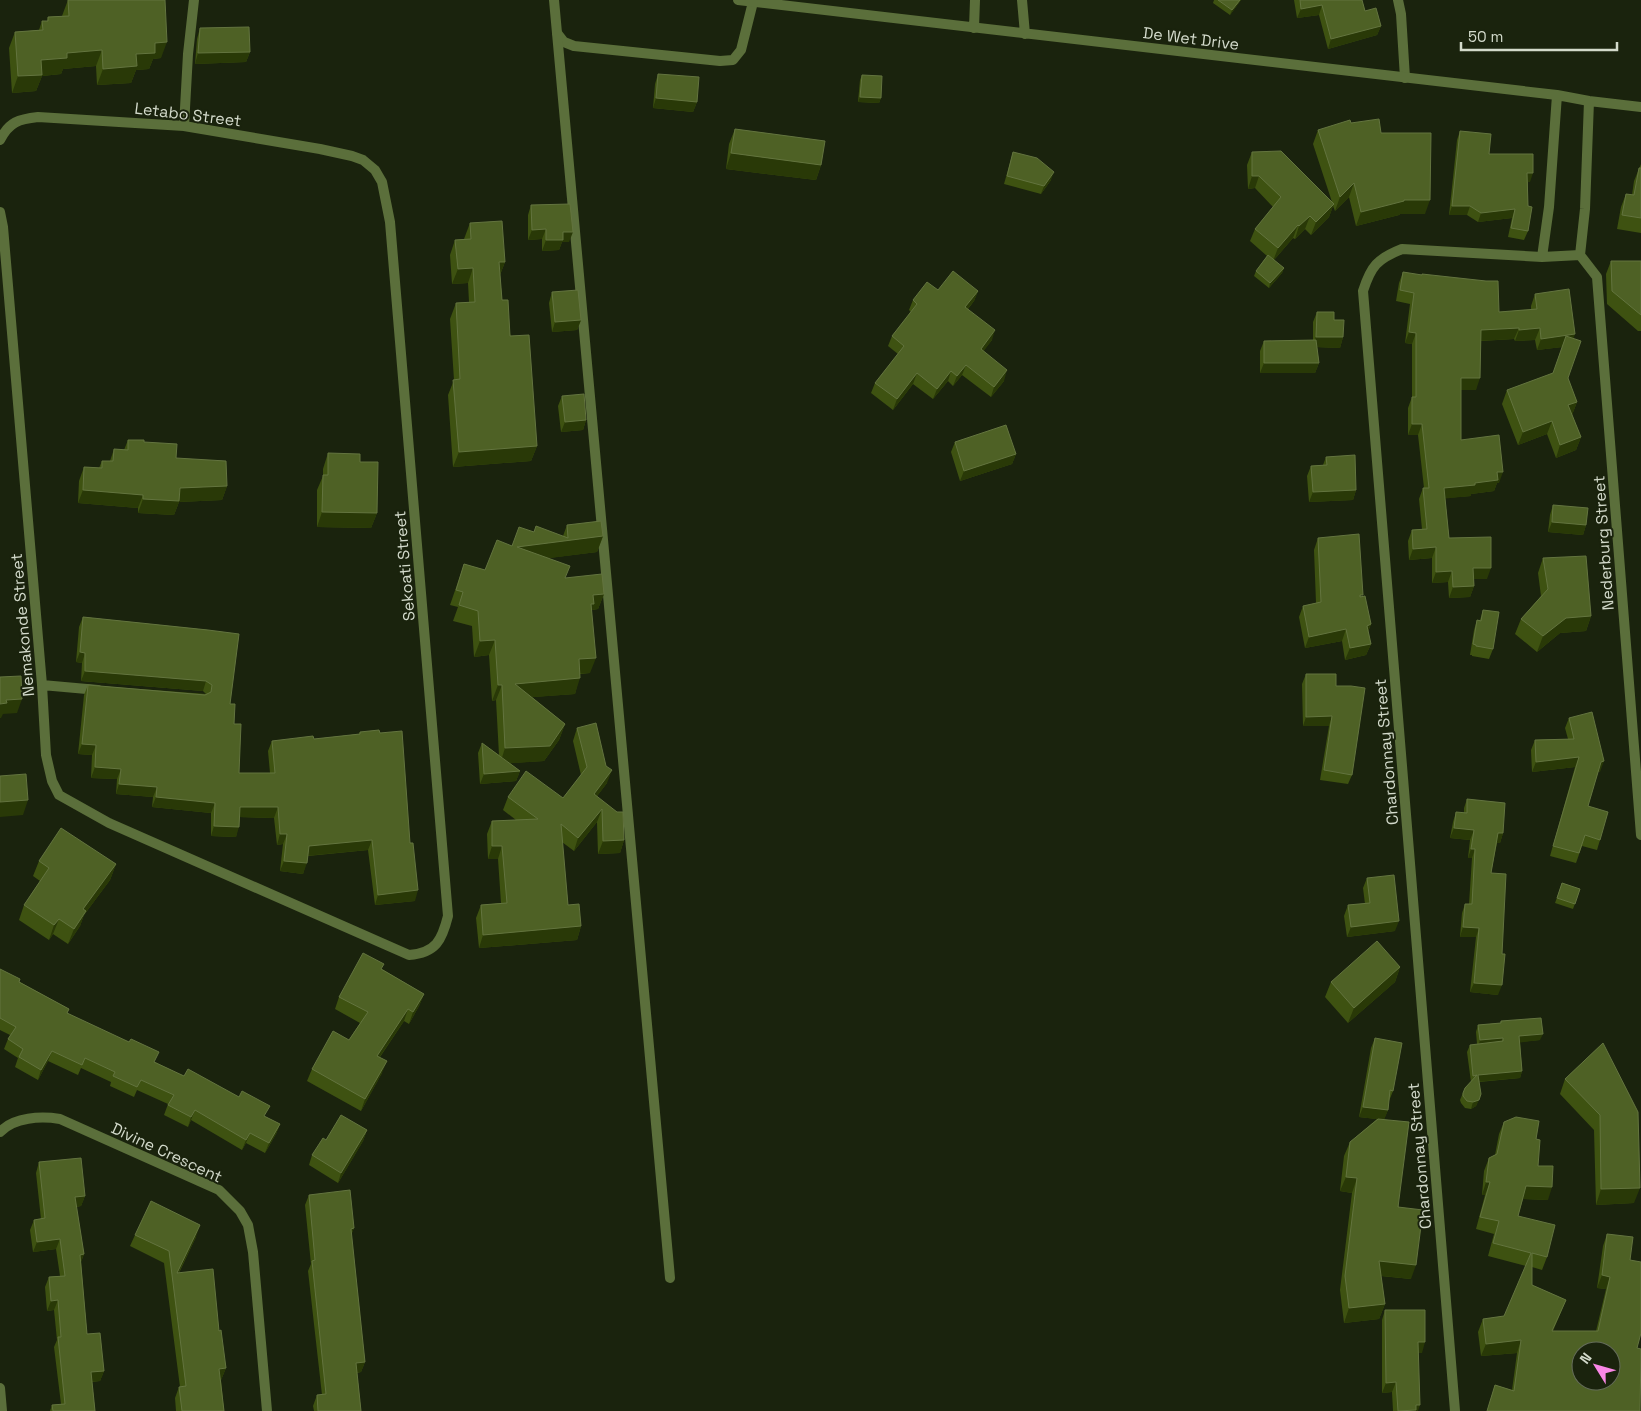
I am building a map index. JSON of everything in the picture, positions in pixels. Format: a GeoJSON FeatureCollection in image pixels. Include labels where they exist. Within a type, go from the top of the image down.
{"type":"FeatureCollection","features":[{"type":"Feature","properties":{"kind":"street"},"geometry":{"type":"LineString","coordinates":[[184,126],[188,54],[194,0]]}},
{"type":"Feature","properties":{"kind":"street"},"geometry":{"type":"LineString","coordinates":[[554,0],[670,1278]]}},
{"type":"Feature","properties":{"kind":"street","name":"De Wet Drive"},"geometry":{"type":"LineString","coordinates":[[738,0],[1557,95],[1641,107]]}},
{"type":"Feature","properties":{"kind":"street"},"geometry":{"type":"LineString","coordinates":[[974,28],[975,0]]}},
{"type":"Feature","properties":{"kind":"street"},"geometry":{"type":"LineString","coordinates":[[1022,0],[1025,34]]}},
{"type":"Feature","properties":{"kind":"street"},"geometry":{"type":"LineString","coordinates":[[1398,0],[1401,14],[1405,78]]}},
{"type":"Feature","properties":{"kind":"street"},"geometry":{"type":"LineString","coordinates":[[557,33],[564,42],[574,46],[720,61],[732,60],[741,50],[753,2]]}},
{"type":"Feature","properties":{"kind":"street"},"geometry":{"type":"LineString","coordinates":[[1557,95],[1549,208],[1542,257],[1580,255],[1585,209],[1589,101]]}},
{"type":"Feature","properties":{"kind":"street","name":"Letabo Street"},"geometry":{"type":"LineString","coordinates":[[0,140],[3,134],[21,119],[38,117],[184,126],[320,148],[363,160]]}},
{"type":"Feature","properties":{"kind":"street","name":"Sekoati Street"},"geometry":{"type":"LineString","coordinates":[[59,794],[109,823],[409,955],[420,954],[434,948],[444,934],[448,916],[390,222],[382,182],[375,170],[363,160]]}},
{"type":"Feature","properties":{"kind":"street","name":"Nemakonde Street"},"geometry":{"type":"LineString","coordinates":[[0,212],[42,685],[46,755],[52,781],[59,794]]}},
{"type":"Feature","properties":{"kind":"street","name":"Chardonnay Street"},"geometry":{"type":"LineString","coordinates":[[1455,1411],[1363,291],[1375,265],[1386,256],[1402,249],[1542,257]]}},
{"type":"Feature","properties":{"kind":"street","name":"Nederburg Street"},"geometry":{"type":"LineString","coordinates":[[1580,255],[1597,277],[1641,835]]}},
{"type":"Feature","properties":{"kind":"street"},"geometry":{"type":"LineString","coordinates":[[42,685],[108,690]]}},
{"type":"Feature","properties":{"kind":"street","name":"Divine Crescent"},"geometry":{"type":"LineString","coordinates":[[0,1132],[7,1125],[33,1118],[44,1117],[60,1120],[219,1190],[230,1200],[240,1211],[248,1225],[253,1252],[267,1411]]}},
{"type":"Feature","properties":{"kind":"street"},"geometry":{"type":"LineString","coordinates":[[0,1388],[2,1411]]}},
{"type":"Feature","properties":{"kind":"building"},"geometry":{"type":"Polygon","coordinates":[[[68,0],[165,0],[167,42],[155,43],[155,53],[136,54],[137,66],[103,69],[102,50],[67,53],[67,58],[41,60],[42,75],[18,76],[15,32],[43,30],[42,21],[48,21],[48,17],[69,16],[68,0]]]}},
{"type":"Feature","properties":{"kind":"building"},"geometry":{"type":"Polygon","coordinates":[[[1218,0],[1240,0],[1232,10],[1218,0]]]}},
{"type":"Feature","properties":{"kind":"building"},"geometry":{"type":"Polygon","coordinates":[[[1300,0],[1362,0],[1365,11],[1376,8],[1381,26],[1331,39],[1322,5],[1301,9],[1300,0]]]}},
{"type":"Feature","properties":{"kind":"building"},"geometry":{"type":"Polygon","coordinates":[[[249,27],[250,52],[198,53],[200,28],[249,27]]]}},
{"type":"Feature","properties":{"kind":"building"},"geometry":{"type":"Polygon","coordinates":[[[658,74],[699,77],[697,102],[656,98],[658,74]]]}},
{"type":"Feature","properties":{"kind":"building"},"geometry":{"type":"Polygon","coordinates":[[[862,75],[882,76],[881,98],[860,97],[862,75]]]}},
{"type":"Feature","properties":{"kind":"building"},"geometry":{"type":"Polygon","coordinates":[[[1379,119],[1381,133],[1431,133],[1430,200],[1404,200],[1361,212],[1354,183],[1340,197],[1318,130],[1350,120],[1351,123],[1379,119]]]}},
{"type":"Feature","properties":{"kind":"building"},"geometry":{"type":"Polygon","coordinates":[[[735,129],[825,141],[821,165],[731,153],[735,129]]]}},
{"type":"Feature","properties":{"kind":"building"},"geometry":{"type":"Polygon","coordinates":[[[1460,131],[1491,134],[1489,154],[1533,154],[1533,173],[1527,173],[1528,206],[1532,207],[1528,231],[1511,228],[1515,209],[1481,213],[1470,206],[1452,206],[1460,131]]]}},
{"type":"Feature","properties":{"kind":"building"},"geometry":{"type":"Polygon","coordinates":[[[1281,151],[1334,204],[1316,222],[1310,216],[1298,225],[1278,248],[1255,229],[1281,197],[1259,176],[1252,176],[1252,152],[1281,151]]]}},
{"type":"Feature","properties":{"kind":"building"},"geometry":{"type":"Polygon","coordinates":[[[1013,152],[1037,158],[1054,172],[1044,186],[1007,176],[1013,152]]]}},
{"type":"Feature","properties":{"kind":"building"},"geometry":{"type":"Polygon","coordinates":[[[1639,168],[1641,168],[1641,218],[1622,215],[1626,194],[1634,195],[1639,168]]]}},
{"type":"Feature","properties":{"kind":"building"},"geometry":{"type":"Polygon","coordinates":[[[570,204],[573,232],[563,232],[563,240],[546,240],[546,229],[532,230],[531,205],[570,204]]]}},
{"type":"Feature","properties":{"kind":"building"},"geometry":{"type":"Polygon","coordinates":[[[502,221],[505,262],[499,262],[502,300],[508,300],[510,336],[529,335],[537,446],[459,452],[453,380],[460,379],[456,303],[475,302],[473,268],[458,269],[455,240],[471,239],[470,223],[502,221]]]}},
{"type":"Feature","properties":{"kind":"building"},"geometry":{"type":"Polygon","coordinates":[[[1268,255],[1284,268],[1270,283],[1256,271],[1268,255]]]}},
{"type":"Feature","properties":{"kind":"building"},"geometry":{"type":"Polygon","coordinates":[[[1611,261],[1641,261],[1641,315],[1612,291],[1611,261]]]}},
{"type":"Feature","properties":{"kind":"building"},"geometry":{"type":"Polygon","coordinates":[[[953,271],[978,291],[965,307],[995,330],[981,349],[1007,370],[994,387],[966,365],[957,376],[951,371],[937,389],[917,373],[897,399],[875,383],[904,346],[892,336],[917,304],[913,300],[927,282],[938,290],[953,271]]]}},
{"type":"Feature","properties":{"kind":"building"},"geometry":{"type":"Polygon","coordinates":[[[1403,272],[1498,281],[1499,312],[1537,309],[1535,294],[1569,289],[1575,334],[1541,339],[1540,328],[1481,330],[1480,378],[1461,378],[1461,440],[1499,435],[1503,472],[1497,472],[1498,480],[1475,483],[1475,485],[1444,488],[1449,538],[1491,537],[1491,568],[1473,568],[1474,586],[1453,587],[1452,571],[1436,572],[1436,547],[1413,549],[1412,530],[1427,529],[1423,488],[1429,488],[1422,424],[1412,424],[1412,397],[1416,397],[1416,333],[1409,332],[1414,293],[1400,290],[1403,272]]]}},
{"type":"Feature","properties":{"kind":"building"},"geometry":{"type":"Polygon","coordinates":[[[578,290],[581,320],[555,322],[552,292],[578,290]]]}},
{"type":"Feature","properties":{"kind":"building"},"geometry":{"type":"Polygon","coordinates":[[[1317,312],[1334,312],[1334,320],[1344,320],[1343,337],[1316,337],[1317,312]]]}},
{"type":"Feature","properties":{"kind":"building"},"geometry":{"type":"Polygon","coordinates":[[[1566,336],[1581,341],[1568,378],[1577,402],[1568,405],[1581,437],[1560,445],[1552,421],[1523,432],[1507,390],[1553,373],[1566,336]]]}},
{"type":"Feature","properties":{"kind":"building"},"geometry":{"type":"Polygon","coordinates":[[[1316,340],[1319,363],[1264,363],[1264,341],[1316,340]]]}},
{"type":"Feature","properties":{"kind":"building"},"geometry":{"type":"Polygon","coordinates":[[[584,394],[586,420],[565,422],[562,396],[584,394]]]}},
{"type":"Feature","properties":{"kind":"building"},"geometry":{"type":"Polygon","coordinates":[[[1006,425],[1016,454],[964,471],[955,442],[1006,425]]]}},
{"type":"Feature","properties":{"kind":"building"},"geometry":{"type":"Polygon","coordinates":[[[128,440],[177,444],[176,458],[226,461],[227,486],[180,488],[179,501],[143,499],[143,495],[83,490],[84,467],[102,468],[102,461],[113,461],[114,449],[128,450],[128,440]]]}},
{"type":"Feature","properties":{"kind":"building"},"geometry":{"type":"Polygon","coordinates":[[[328,453],[360,454],[360,462],[378,462],[377,513],[322,512],[323,475],[328,475],[328,453]]]}},
{"type":"Feature","properties":{"kind":"building"},"geometry":{"type":"Polygon","coordinates":[[[1355,455],[1356,490],[1313,492],[1311,466],[1327,465],[1326,457],[1355,455]]]}},
{"type":"Feature","properties":{"kind":"building"},"geometry":{"type":"Polygon","coordinates":[[[1553,505],[1588,508],[1586,525],[1552,522],[1553,505]]]}},
{"type":"Feature","properties":{"kind":"building"},"geometry":{"type":"Polygon","coordinates":[[[601,521],[603,536],[517,547],[570,566],[565,578],[602,574],[604,594],[593,595],[594,604],[591,604],[596,658],[579,659],[580,678],[515,684],[565,724],[550,746],[505,748],[502,685],[498,685],[495,640],[480,641],[478,611],[459,605],[463,592],[456,590],[464,564],[485,570],[497,540],[512,546],[519,527],[534,532],[536,526],[568,538],[567,525],[601,521]]]}},
{"type":"Feature","properties":{"kind":"building"},"geometry":{"type":"Polygon","coordinates":[[[1359,534],[1363,595],[1360,595],[1360,597],[1365,596],[1371,624],[1367,626],[1371,644],[1350,648],[1346,629],[1309,637],[1303,606],[1321,602],[1318,538],[1359,534]]]}},
{"type":"Feature","properties":{"kind":"building"},"geometry":{"type":"Polygon","coordinates":[[[1586,556],[1591,616],[1566,618],[1543,636],[1521,619],[1548,589],[1543,558],[1586,556]]]}},
{"type":"Feature","properties":{"kind":"building"},"geometry":{"type":"Polygon","coordinates":[[[1483,610],[1499,612],[1493,649],[1473,644],[1477,620],[1481,621],[1483,610]]]}},
{"type":"Feature","properties":{"kind":"building"},"geometry":{"type":"Polygon","coordinates":[[[83,617],[239,634],[230,704],[235,704],[234,724],[241,724],[239,773],[275,773],[272,741],[313,736],[314,739],[379,730],[380,733],[402,731],[410,843],[413,843],[418,890],[378,895],[372,840],[309,846],[307,863],[284,861],[287,834],[280,834],[278,807],[240,807],[239,827],[214,826],[215,803],[156,797],[157,787],[119,784],[121,769],[95,767],[96,745],[82,744],[88,685],[205,695],[211,692],[212,685],[206,681],[85,671],[85,653],[80,652],[83,617]]]}},
{"type":"Feature","properties":{"kind":"building"},"geometry":{"type":"Polygon","coordinates":[[[1306,674],[1336,674],[1336,686],[1365,688],[1352,775],[1324,770],[1332,716],[1306,717],[1306,674]]]}},
{"type":"Feature","properties":{"kind":"building"},"geometry":{"type":"Polygon","coordinates":[[[21,676],[22,699],[6,700],[7,703],[0,704],[0,677],[21,676]]]}},
{"type":"Feature","properties":{"kind":"building"},"geometry":{"type":"Polygon","coordinates":[[[1592,712],[1604,761],[1601,762],[1588,806],[1608,812],[1600,840],[1585,835],[1579,853],[1553,846],[1579,757],[1536,762],[1535,740],[1574,739],[1569,718],[1592,712]]]}},
{"type":"Feature","properties":{"kind":"building"},"geometry":{"type":"Polygon","coordinates":[[[596,723],[606,766],[612,770],[594,794],[617,812],[623,812],[624,840],[603,841],[602,809],[578,838],[561,824],[568,905],[579,904],[581,926],[483,935],[481,905],[507,903],[502,846],[492,846],[492,821],[538,819],[508,797],[526,771],[563,798],[587,767],[577,728],[596,723]]]}},
{"type":"Feature","properties":{"kind":"building"},"geometry":{"type":"Polygon","coordinates":[[[482,743],[520,771],[484,774],[482,743]]]}},
{"type":"Feature","properties":{"kind":"building"},"geometry":{"type":"Polygon","coordinates":[[[26,774],[28,800],[0,802],[0,776],[26,774]]]}},
{"type":"Feature","properties":{"kind":"building"},"geometry":{"type":"Polygon","coordinates":[[[1467,799],[1505,803],[1503,833],[1498,833],[1491,873],[1506,874],[1502,954],[1505,954],[1502,985],[1474,983],[1479,928],[1463,927],[1465,904],[1472,904],[1475,849],[1471,849],[1474,830],[1454,828],[1456,812],[1467,813],[1467,799]]]}},
{"type":"Feature","properties":{"kind":"building"},"geometry":{"type":"Polygon","coordinates":[[[61,828],[116,864],[83,909],[86,911],[74,929],[59,919],[54,925],[24,905],[49,868],[39,861],[61,828]]]}},
{"type":"Feature","properties":{"kind":"building"},"geometry":{"type":"Polygon","coordinates":[[[1394,875],[1399,921],[1351,927],[1348,905],[1370,903],[1367,878],[1394,875]]]}},
{"type":"Feature","properties":{"kind":"building"},"geometry":{"type":"Polygon","coordinates":[[[1562,883],[1580,889],[1575,904],[1557,898],[1562,883]]]}},
{"type":"Feature","properties":{"kind":"building"},"geometry":{"type":"Polygon","coordinates":[[[1377,941],[1400,967],[1354,1008],[1331,982],[1377,941]]]}},
{"type":"Feature","properties":{"kind":"building"},"geometry":{"type":"Polygon","coordinates":[[[363,953],[384,964],[381,969],[424,994],[413,1012],[408,1009],[377,1056],[387,1061],[365,1099],[312,1069],[333,1031],[349,1040],[368,1012],[339,997],[363,953]]]}},
{"type":"Feature","properties":{"kind":"building"},"geometry":{"type":"Polygon","coordinates":[[[0,969],[20,979],[19,982],[69,1009],[67,1013],[129,1042],[131,1039],[159,1052],[154,1062],[184,1076],[188,1069],[239,1097],[242,1091],[270,1106],[264,1116],[280,1124],[269,1143],[250,1133],[246,1140],[195,1110],[191,1117],[168,1105],[174,1095],[141,1080],[137,1087],[113,1076],[115,1072],[85,1058],[82,1065],[52,1051],[41,1070],[19,1057],[23,1049],[8,1039],[16,1027],[0,1018],[0,969]]]}},
{"type":"Feature","properties":{"kind":"building"},"geometry":{"type":"Polygon","coordinates":[[[1541,1018],[1543,1034],[1519,1036],[1522,1071],[1478,1075],[1481,1094],[1479,1100],[1467,1101],[1463,1093],[1477,1075],[1473,1076],[1470,1045],[1503,1041],[1503,1038],[1480,1040],[1478,1025],[1541,1018]]]}},
{"type":"Feature","properties":{"kind":"building"},"geometry":{"type":"Polygon","coordinates":[[[1375,1038],[1402,1043],[1393,1091],[1390,1090],[1388,1110],[1363,1107],[1375,1038]]]}},
{"type":"Feature","properties":{"kind":"building"},"geometry":{"type":"Polygon","coordinates":[[[1603,1043],[1638,1112],[1640,1188],[1601,1189],[1600,1115],[1565,1079],[1603,1043]]]}},
{"type":"Feature","properties":{"kind":"building"},"geometry":{"type":"Polygon","coordinates":[[[341,1115],[367,1130],[341,1173],[312,1155],[323,1138],[326,1140],[341,1115]]]}},
{"type":"Feature","properties":{"kind":"building"},"geometry":{"type":"Polygon","coordinates":[[[1516,1117],[1539,1121],[1536,1139],[1540,1140],[1538,1166],[1553,1166],[1552,1187],[1526,1186],[1518,1216],[1555,1225],[1547,1257],[1532,1253],[1532,1285],[1566,1300],[1552,1331],[1598,1331],[1610,1277],[1602,1275],[1607,1234],[1633,1237],[1630,1260],[1641,1262],[1641,1333],[1637,1348],[1641,1349],[1640,1411],[1487,1411],[1495,1385],[1514,1391],[1521,1340],[1486,1344],[1483,1319],[1504,1316],[1531,1253],[1493,1243],[1499,1221],[1480,1217],[1490,1182],[1486,1182],[1489,1158],[1497,1154],[1504,1122],[1516,1117]]]}},
{"type":"Feature","properties":{"kind":"building"},"geometry":{"type":"Polygon","coordinates":[[[1378,1119],[1409,1122],[1398,1207],[1423,1210],[1416,1265],[1379,1261],[1385,1304],[1349,1308],[1345,1276],[1357,1178],[1346,1177],[1350,1142],[1378,1119]]]}},
{"type":"Feature","properties":{"kind":"building"},"geometry":{"type":"Polygon","coordinates":[[[81,1158],[85,1196],[75,1197],[84,1254],[80,1255],[87,1334],[100,1333],[104,1371],[91,1372],[95,1411],[53,1411],[52,1405],[65,1404],[58,1337],[61,1337],[58,1300],[51,1301],[49,1277],[65,1276],[60,1239],[37,1242],[34,1220],[45,1218],[39,1162],[81,1158]]]}},
{"type":"Feature","properties":{"kind":"building"},"geometry":{"type":"Polygon","coordinates":[[[350,1190],[354,1228],[351,1229],[365,1362],[356,1363],[361,1411],[318,1411],[317,1395],[326,1394],[312,1261],[315,1260],[309,1195],[350,1190]]]}},
{"type":"Feature","properties":{"kind":"building"},"geometry":{"type":"Polygon","coordinates":[[[151,1201],[200,1225],[177,1273],[213,1269],[219,1331],[221,1330],[226,1368],[219,1369],[224,1411],[182,1411],[179,1387],[186,1386],[169,1251],[135,1235],[151,1201]]]}},
{"type":"Feature","properties":{"kind":"building"},"geometry":{"type":"Polygon","coordinates":[[[1385,1310],[1425,1310],[1425,1342],[1418,1342],[1420,1405],[1416,1405],[1416,1410],[1398,1411],[1396,1382],[1386,1383],[1385,1310]]]}}]}
